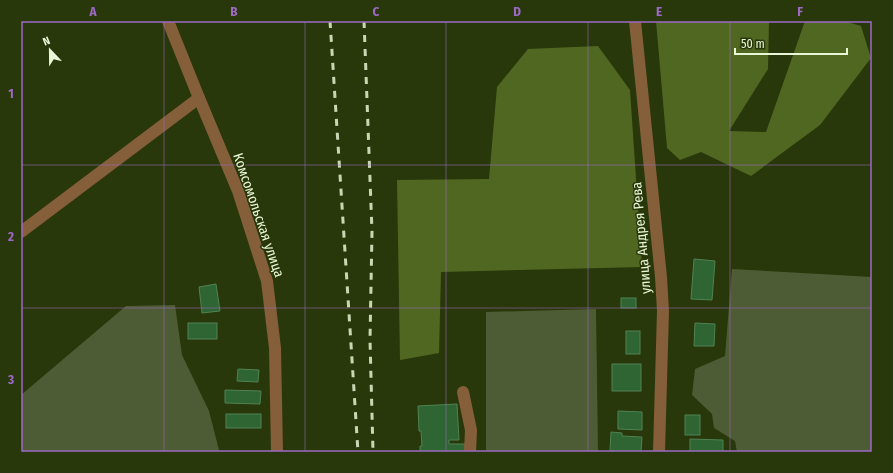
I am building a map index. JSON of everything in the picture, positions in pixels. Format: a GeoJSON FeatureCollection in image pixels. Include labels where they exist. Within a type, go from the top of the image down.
{"type":"FeatureCollection","features":[{"type":"Feature","properties":{"kind":"street","name":"Комсомольская улица"},"geometry":{"type":"LineString","coordinates":[[168,21],[238,191],[267,281],[275,348],[277,452]]}},
{"type":"Feature","properties":{"kind":"street","name":"улица Андрея Рева"},"geometry":{"type":"LineString","coordinates":[[635,21],[663,311],[659,452]]}},
{"type":"Feature","properties":{"kind":"street"},"geometry":{"type":"LineString","coordinates":[[21,232],[199,98]]}},
{"type":"Feature","properties":{"kind":"street"},"geometry":{"type":"LineString","coordinates":[[463,392],[471,430],[470,452]]}},
{"type":"Feature","properties":{"kind":"green space"},"geometry":{"type":"Polygon","coordinates":[[[656,21],[769,21],[768,69],[729,131],[766,132],[805,21],[844,21],[861,26],[871,58],[820,125],[751,176],[701,152],[680,160],[667,148],[656,21]]]}},
{"type":"Feature","properties":{"kind":"green space"},"geometry":{"type":"Polygon","coordinates":[[[598,46],[630,90],[642,267],[441,272],[439,353],[400,360],[397,180],[489,179],[497,87],[528,49],[598,46]]]}},
{"type":"Feature","properties":{"kind":"green space"},"geometry":{"type":"Polygon","coordinates":[[[732,269],[872,277],[872,452],[737,452],[735,441],[714,428],[712,414],[692,395],[695,369],[725,356],[732,269]]]}},
{"type":"Feature","properties":{"kind":"green space"},"geometry":{"type":"Polygon","coordinates":[[[175,305],[182,355],[209,411],[219,450],[216,452],[21,452],[21,395],[126,306],[175,305]]]}},
{"type":"Feature","properties":{"kind":"green space"},"geometry":{"type":"Polygon","coordinates":[[[596,309],[598,452],[486,452],[486,312],[596,309]]]}},
{"type":"Feature","properties":{"kind":"building"},"geometry":{"type":"Polygon","coordinates":[[[694,259],[715,261],[712,300],[691,299],[694,259]]]}},
{"type":"Feature","properties":{"kind":"building"},"geometry":{"type":"Polygon","coordinates":[[[216,284],[220,311],[202,313],[199,287],[216,284]]]}},
{"type":"Feature","properties":{"kind":"building"},"geometry":{"type":"Polygon","coordinates":[[[621,298],[636,298],[636,308],[621,308],[621,298]]]}},
{"type":"Feature","properties":{"kind":"building"},"geometry":{"type":"Polygon","coordinates":[[[188,323],[217,323],[217,339],[188,339],[188,323]]]}},
{"type":"Feature","properties":{"kind":"building"},"geometry":{"type":"Polygon","coordinates":[[[695,323],[715,324],[714,346],[694,346],[695,323]]]}},
{"type":"Feature","properties":{"kind":"building"},"geometry":{"type":"Polygon","coordinates":[[[626,331],[640,331],[640,354],[626,354],[626,331]]]}},
{"type":"Feature","properties":{"kind":"building"},"geometry":{"type":"Polygon","coordinates":[[[612,364],[641,364],[641,391],[612,391],[612,364]]]}},
{"type":"Feature","properties":{"kind":"building"},"geometry":{"type":"Polygon","coordinates":[[[238,369],[259,370],[258,382],[237,381],[238,369]]]}},
{"type":"Feature","properties":{"kind":"building"},"geometry":{"type":"Polygon","coordinates":[[[225,390],[261,391],[260,404],[225,403],[225,390]]]}},
{"type":"Feature","properties":{"kind":"building"},"geometry":{"type":"Polygon","coordinates":[[[457,404],[459,440],[449,440],[449,444],[465,444],[465,452],[420,452],[420,446],[422,446],[421,431],[419,431],[418,406],[457,404]]]}},
{"type":"Feature","properties":{"kind":"building"},"geometry":{"type":"Polygon","coordinates":[[[618,411],[642,412],[642,430],[618,429],[618,411]]]}},
{"type":"Feature","properties":{"kind":"building"},"geometry":{"type":"Polygon","coordinates":[[[226,414],[261,414],[261,428],[226,428],[226,414]]]}},
{"type":"Feature","properties":{"kind":"building"},"geometry":{"type":"Polygon","coordinates":[[[685,415],[700,415],[700,435],[685,435],[685,415]]]}},
{"type":"Feature","properties":{"kind":"building"},"geometry":{"type":"Polygon","coordinates":[[[611,432],[622,433],[622,436],[642,437],[641,452],[610,451],[611,432]]]}},
{"type":"Feature","properties":{"kind":"building"},"geometry":{"type":"Polygon","coordinates":[[[690,439],[723,440],[723,452],[690,452],[690,439]]]}},
{"type":"Feature","properties":{"kind":"railway"},"geometry":{"type":"LineString","coordinates":[[330,21],[358,452]]}},
{"type":"Feature","properties":{"kind":"railway"},"geometry":{"type":"LineString","coordinates":[[364,21],[372,232],[370,340],[373,452]]}}]}
